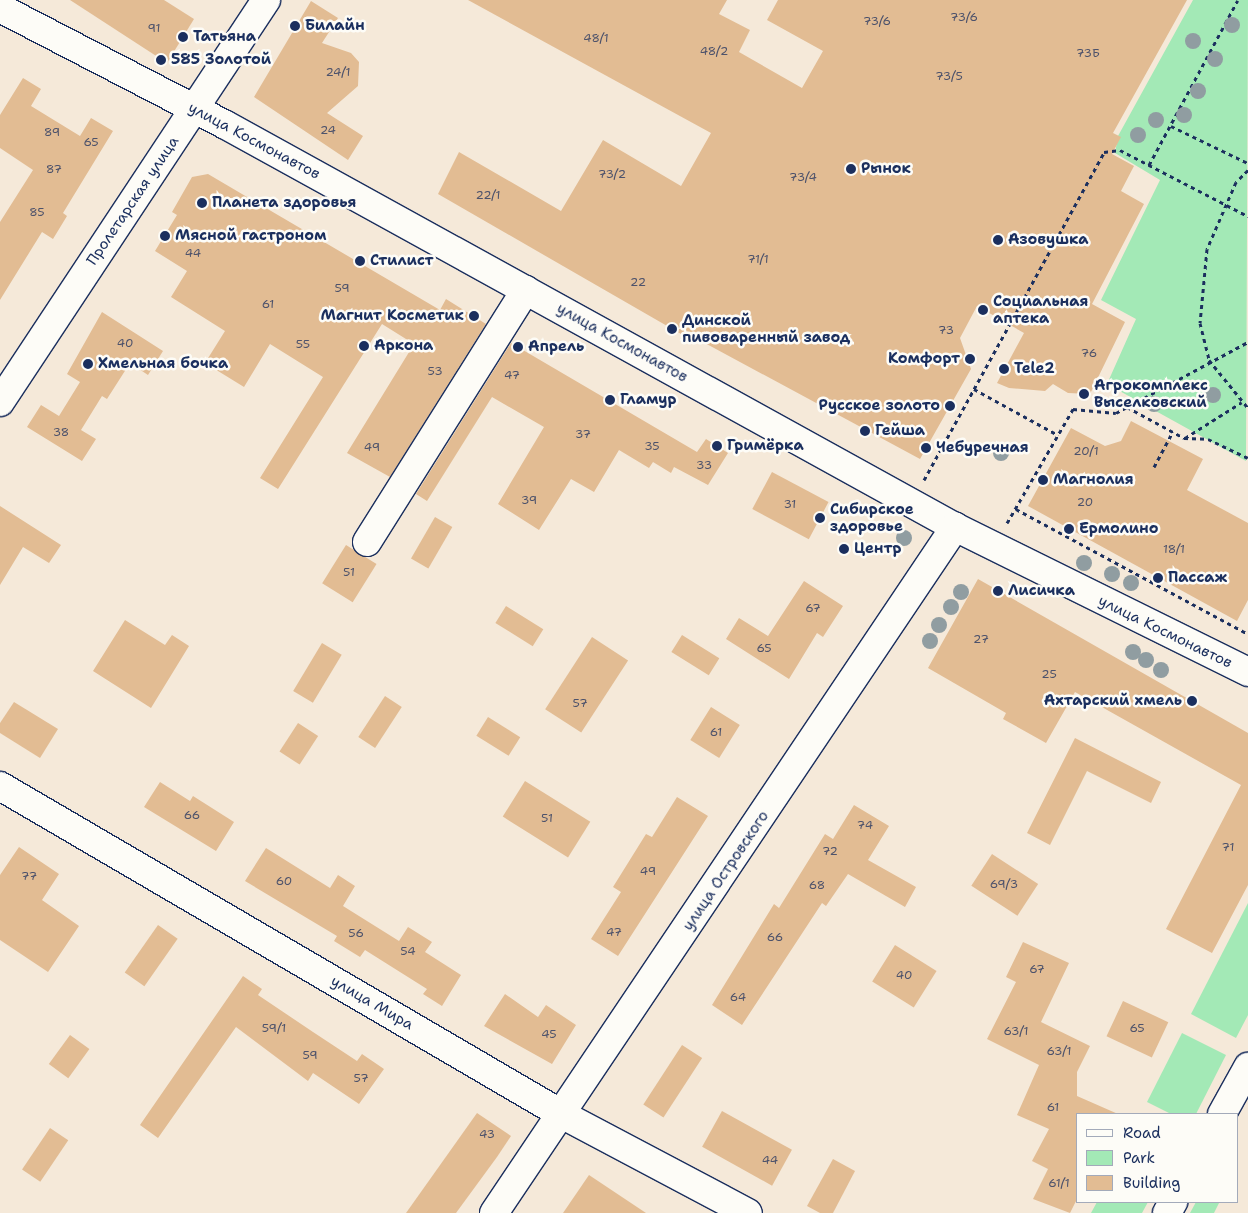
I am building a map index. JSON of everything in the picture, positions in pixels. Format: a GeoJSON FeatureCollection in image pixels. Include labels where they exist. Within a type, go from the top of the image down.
{"type":"FeatureCollection","features":[{"type":"Feature","properties":{"kind":"street","name":"Пролетарская улица"},"geometry":{"type":"LineString","coordinates":[[0,402],[266,0]]}},
{"type":"Feature","properties":{"kind":"street","name":"улица Космонавтов"},"geometry":{"type":"LineString","coordinates":[[0,8],[195,108],[955,527],[1248,672]]}},
{"type":"Feature","properties":{"kind":"street"},"geometry":{"type":"LineString","coordinates":[[367,542],[526,290]]}},
{"type":"Feature","properties":{"kind":"street","name":"улица Островского"},"geometry":{"type":"LineString","coordinates":[[494,1213],[563,1115],[955,527]]}},
{"type":"Feature","properties":{"kind":"street","name":"улица Мира"},"geometry":{"type":"LineString","coordinates":[[0,786],[563,1115],[734,1210]]}},
{"type":"Feature","properties":{"kind":"street"},"geometry":{"type":"LineString","coordinates":[[1223,1113],[1248,1067]]}},
{"type":"Feature","properties":{"kind":"path"},"geometry":{"type":"LineString","coordinates":[[1149,165],[1238,0]]}},
{"type":"Feature","properties":{"kind":"path"},"geometry":{"type":"LineString","coordinates":[[1171,126],[1248,162]]}},
{"type":"Feature","properties":{"kind":"path"},"geometry":{"type":"LineString","coordinates":[[924,480],[1104,152],[1120,150],[1248,216]]}},
{"type":"Feature","properties":{"kind":"path"},"geometry":{"type":"LineString","coordinates":[[1248,170],[1236,182],[1225,204],[1207,249],[1200,288],[1200,324],[1209,360],[1248,408]]}},
{"type":"Feature","properties":{"kind":"path"},"geometry":{"type":"LineString","coordinates":[[994,547],[1073,409],[1116,413],[1209,360],[1248,342]]}},
{"type":"Feature","properties":{"kind":"path"},"geometry":{"type":"LineString","coordinates":[[974,389],[1058,435]]}},
{"type":"Feature","properties":{"kind":"path"},"geometry":{"type":"LineString","coordinates":[[1184,438],[1242,402]]}},
{"type":"Feature","properties":{"kind":"path"},"geometry":{"type":"LineString","coordinates":[[1127,407],[1184,438],[1208,439],[1248,458]]}},
{"type":"Feature","properties":{"kind":"path"},"geometry":{"type":"LineString","coordinates":[[1154,467],[1173,432]]}},
{"type":"Feature","properties":{"kind":"path"},"geometry":{"type":"LineString","coordinates":[[1016,509],[1248,634]]}},
{"type":"Feature","properties":{"kind":"green space"},"geometry":{"type":"Polygon","coordinates":[[[1193,0],[1248,0],[1246,461],[1107,384],[1136,319],[1101,300],[1160,180],[1115,153],[1118,136],[1193,0]]]}},
{"type":"Feature","properties":{"kind":"green space"},"geometry":{"type":"Polygon","coordinates":[[[1248,903],[1248,1015],[1236,1038],[1191,1014],[1248,903]]]}},
{"type":"Feature","properties":{"kind":"green space"},"geometry":{"type":"Polygon","coordinates":[[[1182,1033],[1226,1055],[1197,1113],[1169,1113],[1147,1102],[1182,1033]]]}},
{"type":"Feature","properties":{"kind":"green space"},"geometry":{"type":"Polygon","coordinates":[[[1096,1203],[1147,1203],[1142,1213],[1091,1213],[1096,1203]]]}},
{"type":"Feature","properties":{"kind":"green space"},"geometry":{"type":"Polygon","coordinates":[[[1195,1203],[1219,1203],[1214,1213],[1190,1213],[1195,1203]]]}},
{"type":"Feature","properties":{"kind":"building"},"geometry":{"type":"Polygon","coordinates":[[[70,0],[164,0],[194,19],[167,63],[70,0]]]}},
{"type":"Feature","properties":{"kind":"building"},"geometry":{"type":"Polygon","coordinates":[[[468,0],[727,0],[719,14],[750,30],[739,52],[802,88],[823,51],[767,20],[778,0],[1187,0],[1113,133],[1121,137],[1112,154],[1134,166],[1121,191],[1144,204],[1092,304],[1125,322],[1090,394],[1068,393],[1053,384],[1045,391],[1009,388],[997,383],[1024,333],[977,306],[960,338],[971,369],[920,459],[690,335],[688,338],[438,194],[459,152],[561,211],[603,140],[681,186],[711,133],[468,0]]]}},
{"type":"Feature","properties":{"kind":"building"},"geometry":{"type":"Polygon","coordinates":[[[311,1],[338,18],[322,43],[351,53],[359,62],[358,86],[327,113],[363,136],[348,160],[254,97],[311,1]]]}},
{"type":"Feature","properties":{"kind":"building"},"geometry":{"type":"Polygon","coordinates":[[[23,78],[41,89],[31,106],[80,136],[91,118],[113,131],[63,213],[67,216],[53,239],[42,232],[0,300],[0,222],[33,170],[0,148],[0,115],[23,78]]]}},
{"type":"Feature","properties":{"kind":"building"},"geometry":{"type":"Polygon","coordinates":[[[208,174],[440,310],[446,299],[486,324],[390,477],[347,453],[414,344],[382,324],[278,489],[260,478],[323,377],[270,344],[244,387],[205,363],[225,331],[171,297],[187,271],[155,251],[177,215],[172,212],[192,177],[208,174]]]}},
{"type":"Feature","properties":{"kind":"building"},"geometry":{"type":"Polygon","coordinates":[[[102,312],[163,351],[148,375],[130,363],[107,399],[102,396],[81,430],[96,439],[82,461],[27,427],[41,405],[59,416],[80,382],[67,374],[102,312]]]}},
{"type":"Feature","properties":{"kind":"building"},"geometry":{"type":"Polygon","coordinates":[[[511,343],[697,452],[706,439],[728,453],[708,485],[674,467],[671,473],[653,462],[649,468],[619,450],[594,492],[571,479],[539,530],[498,504],[544,427],[492,397],[427,501],[416,494],[511,343]]]}},
{"type":"Feature","properties":{"kind":"building"},"geometry":{"type":"Polygon","coordinates":[[[1131,421],[1203,459],[1187,490],[1248,523],[1248,600],[1237,621],[1028,506],[1071,428],[1105,446],[1121,441],[1131,421]]]}},
{"type":"Feature","properties":{"kind":"building"},"geometry":{"type":"Polygon","coordinates":[[[772,472],[829,502],[809,539],[752,509],[772,472]]]}},
{"type":"Feature","properties":{"kind":"building"},"geometry":{"type":"Polygon","coordinates":[[[0,506],[61,545],[49,563],[23,547],[0,585],[0,506]]]}},
{"type":"Feature","properties":{"kind":"building"},"geometry":{"type":"Polygon","coordinates":[[[435,517],[452,527],[428,569],[411,559],[435,517]]]}},
{"type":"Feature","properties":{"kind":"building"},"geometry":{"type":"Polygon","coordinates":[[[346,545],[377,564],[353,602],[322,583],[346,545]]]}},
{"type":"Feature","properties":{"kind":"building"},"geometry":{"type":"Polygon","coordinates":[[[978,579],[1248,733],[1248,885],[1212,953],[1166,929],[1241,785],[1075,692],[1046,743],[1003,719],[1006,713],[928,668],[978,579]]]}},
{"type":"Feature","properties":{"kind":"building"},"geometry":{"type":"Polygon","coordinates":[[[804,581],[843,606],[823,637],[817,633],[789,679],[726,639],[739,618],[768,636],[804,581]]]}},
{"type":"Feature","properties":{"kind":"building"},"geometry":{"type":"Polygon","coordinates":[[[506,606],[543,629],[533,646],[495,623],[506,606]]]}},
{"type":"Feature","properties":{"kind":"building"},"geometry":{"type":"Polygon","coordinates":[[[125,620],[165,645],[172,635],[189,646],[151,708],[93,671],[125,620]]]}},
{"type":"Feature","properties":{"kind":"building"},"geometry":{"type":"Polygon","coordinates":[[[682,635],[719,658],[709,675],[671,652],[682,635]]]}},
{"type":"Feature","properties":{"kind":"building"},"geometry":{"type":"Polygon","coordinates":[[[592,637],[628,660],[581,733],[545,709],[592,637]]]}},
{"type":"Feature","properties":{"kind":"building"},"geometry":{"type":"Polygon","coordinates":[[[322,643],[342,655],[313,703],[293,691],[322,643]]]}},
{"type":"Feature","properties":{"kind":"building"},"geometry":{"type":"Polygon","coordinates":[[[385,696],[402,707],[375,748],[358,737],[385,696]]]}},
{"type":"Feature","properties":{"kind":"building"},"geometry":{"type":"Polygon","coordinates":[[[14,702],[58,729],[40,758],[0,733],[0,723],[14,702]]]}},
{"type":"Feature","properties":{"kind":"building"},"geometry":{"type":"Polygon","coordinates":[[[711,707],[740,725],[719,758],[690,740],[711,707]]]}},
{"type":"Feature","properties":{"kind":"building"},"geometry":{"type":"Polygon","coordinates":[[[488,717],[520,737],[509,756],[476,736],[488,717]]]}},
{"type":"Feature","properties":{"kind":"building"},"geometry":{"type":"Polygon","coordinates":[[[298,723],[318,736],[300,765],[279,752],[298,723]]]}},
{"type":"Feature","properties":{"kind":"building"},"geometry":{"type":"Polygon","coordinates":[[[1075,738],[1161,782],[1151,803],[1087,771],[1050,845],[1027,833],[1075,738]]]}},
{"type":"Feature","properties":{"kind":"building"},"geometry":{"type":"Polygon","coordinates":[[[525,781],[590,822],[568,857],[503,817],[525,781]]]}},
{"type":"Feature","properties":{"kind":"building"},"geometry":{"type":"Polygon","coordinates":[[[160,782],[190,801],[193,796],[234,822],[216,851],[144,807],[160,782]]]}},
{"type":"Feature","properties":{"kind":"building"},"geometry":{"type":"Polygon","coordinates":[[[677,797],[708,816],[618,956],[591,939],[621,892],[613,887],[646,834],[652,837],[677,797]]]}},
{"type":"Feature","properties":{"kind":"building"},"geometry":{"type":"Polygon","coordinates":[[[854,805],[889,826],[868,860],[916,887],[905,907],[848,874],[826,906],[822,903],[742,1025],[712,1005],[774,904],[779,908],[825,834],[833,839],[854,805]]]}},
{"type":"Feature","properties":{"kind":"building"},"geometry":{"type":"Polygon","coordinates":[[[19,847],[59,874],[42,900],[79,926],[48,972],[0,940],[0,875],[19,847]]]}},
{"type":"Feature","properties":{"kind":"building"},"geometry":{"type":"Polygon","coordinates":[[[266,848],[330,888],[338,875],[355,886],[343,906],[399,941],[408,927],[432,942],[425,952],[461,975],[442,1006],[423,994],[427,989],[365,950],[360,957],[334,941],[337,936],[245,881],[266,848]]]}},
{"type":"Feature","properties":{"kind":"building"},"geometry":{"type":"Polygon","coordinates":[[[992,854],[1038,884],[1017,916],[971,886],[992,854]]]}},
{"type":"Feature","properties":{"kind":"building"},"geometry":{"type":"Polygon","coordinates":[[[158,925],[178,939],[144,986],[125,973],[158,925]]]}},
{"type":"Feature","properties":{"kind":"building"},"geometry":{"type":"Polygon","coordinates":[[[1023,942],[1069,963],[1041,1022],[1090,1046],[1077,1072],[1077,1096],[1116,1113],[1076,1113],[1076,1201],[1070,1213],[1033,1199],[1048,1169],[1032,1161],[1049,1129],[1017,1115],[1039,1065],[987,1039],[1016,982],[1006,977],[1023,942]]]}},
{"type":"Feature","properties":{"kind":"building"},"geometry":{"type":"Polygon","coordinates":[[[895,945],[937,971],[914,1007],[872,981],[895,945]]]}},
{"type":"Feature","properties":{"kind":"building"},"geometry":{"type":"Polygon","coordinates":[[[243,976],[262,989],[258,995],[313,1032],[357,1061],[362,1054],[384,1069],[359,1104],[313,1073],[308,1081],[236,1027],[158,1138],[140,1125],[243,976]]]}},
{"type":"Feature","properties":{"kind":"building"},"geometry":{"type":"Polygon","coordinates":[[[505,994],[538,1017],[546,1005],[576,1025],[552,1064],[484,1026],[505,994]]]}},
{"type":"Feature","properties":{"kind":"building"},"geometry":{"type":"Polygon","coordinates":[[[1123,1001],[1168,1022],[1152,1057],[1107,1036],[1123,1001]]]}},
{"type":"Feature","properties":{"kind":"building"},"geometry":{"type":"Polygon","coordinates":[[[70,1035],[89,1049],[68,1078],[49,1064],[70,1035]]]}},
{"type":"Feature","properties":{"kind":"building"},"geometry":{"type":"Polygon","coordinates":[[[682,1045],[702,1058],[663,1118],[643,1105],[682,1045]]]}},
{"type":"Feature","properties":{"kind":"building"},"geometry":{"type":"Polygon","coordinates":[[[722,1111],[792,1150],[772,1186],[702,1147],[722,1111]]]}},
{"type":"Feature","properties":{"kind":"building"},"geometry":{"type":"Polygon","coordinates":[[[477,1113],[511,1136],[497,1157],[456,1213],[406,1213],[477,1113]]]}},
{"type":"Feature","properties":{"kind":"building"},"geometry":{"type":"Polygon","coordinates":[[[50,1128],[68,1140],[40,1182],[22,1169],[50,1128]]]}},
{"type":"Feature","properties":{"kind":"building"},"geometry":{"type":"Polygon","coordinates":[[[833,1159],[855,1171],[833,1213],[820,1213],[807,1206],[833,1159]]]}},
{"type":"Feature","properties":{"kind":"building"},"geometry":{"type":"Polygon","coordinates":[[[589,1175],[646,1213],[563,1213],[589,1175]]]}},
{"type":"Feature","properties":{"kind":"place","name":"Билайн"},"geometry":{"type":"Point","coordinates":[295,26]}},
{"type":"Feature","properties":{"kind":"place","name":"Татьяна"},"geometry":{"type":"Point","coordinates":[183,37]}},
{"type":"Feature","properties":{"kind":"place","name":"585 Золотой"},"geometry":{"type":"Point","coordinates":[161,60]}},
{"type":"Feature","properties":{"kind":"place","name":"Рынок"},"geometry":{"type":"Point","coordinates":[851,169]}},
{"type":"Feature","properties":{"kind":"place","name":"Планета здоровья"},"geometry":{"type":"Point","coordinates":[202,203]}},
{"type":"Feature","properties":{"kind":"place","name":"Мясной гастроном"},"geometry":{"type":"Point","coordinates":[165,236]}},
{"type":"Feature","properties":{"kind":"place","name":"Азовушка"},"geometry":{"type":"Point","coordinates":[998,240]}},
{"type":"Feature","properties":{"kind":"place","name":"Стилист"},"geometry":{"type":"Point","coordinates":[360,261]}},
{"type":"Feature","properties":{"kind":"place","name":"Социальная аптека"},"geometry":{"type":"Point","coordinates":[983,310]}},
{"type":"Feature","properties":{"kind":"place","name":"Магнит Косметик"},"geometry":{"type":"Point","coordinates":[474,316]}},
{"type":"Feature","properties":{"kind":"place","name":"Динской пивоваренный завод"},"geometry":{"type":"Point","coordinates":[672,329]}},
{"type":"Feature","properties":{"kind":"place","name":"Аркона"},"geometry":{"type":"Point","coordinates":[364,346]}},
{"type":"Feature","properties":{"kind":"place","name":"Апрель"},"geometry":{"type":"Point","coordinates":[518,347]}},
{"type":"Feature","properties":{"kind":"place","name":"Комфорт"},"geometry":{"type":"Point","coordinates":[970,359]}},
{"type":"Feature","properties":{"kind":"place","name":"Хмельная бочка"},"geometry":{"type":"Point","coordinates":[88,364]}},
{"type":"Feature","properties":{"kind":"place","name":"Tele2"},"geometry":{"type":"Point","coordinates":[1004,369]}},
{"type":"Feature","properties":{"kind":"place","name":"Агрокомплекс Выселковский"},"geometry":{"type":"Point","coordinates":[1084,394]}},
{"type":"Feature","properties":{"kind":"place","name":"Гламур"},"geometry":{"type":"Point","coordinates":[610,400]}},
{"type":"Feature","properties":{"kind":"place","name":"Русское золото"},"geometry":{"type":"Point","coordinates":[950,406]}},
{"type":"Feature","properties":{"kind":"place","name":"Гейша"},"geometry":{"type":"Point","coordinates":[865,431]}},
{"type":"Feature","properties":{"kind":"place","name":"Гримёрка"},"geometry":{"type":"Point","coordinates":[717,446]}},
{"type":"Feature","properties":{"kind":"place","name":"Чебуречная"},"geometry":{"type":"Point","coordinates":[926,448]}},
{"type":"Feature","properties":{"kind":"place","name":"Магнолия"},"geometry":{"type":"Point","coordinates":[1043,480]}},
{"type":"Feature","properties":{"kind":"place","name":"Сибирское здоровье"},"geometry":{"type":"Point","coordinates":[820,518]}},
{"type":"Feature","properties":{"kind":"place","name":"Ермолино"},"geometry":{"type":"Point","coordinates":[1069,529]}},
{"type":"Feature","properties":{"kind":"place","name":"Центр"},"geometry":{"type":"Point","coordinates":[844,549]}},
{"type":"Feature","properties":{"kind":"place","name":"Пассаж"},"geometry":{"type":"Point","coordinates":[1158,578]}},
{"type":"Feature","properties":{"kind":"place","name":"Лисичка"},"geometry":{"type":"Point","coordinates":[998,591]}},
{"type":"Feature","properties":{"kind":"place","name":"Ахтарский хмель"},"geometry":{"type":"Point","coordinates":[1192,701]}}]}
